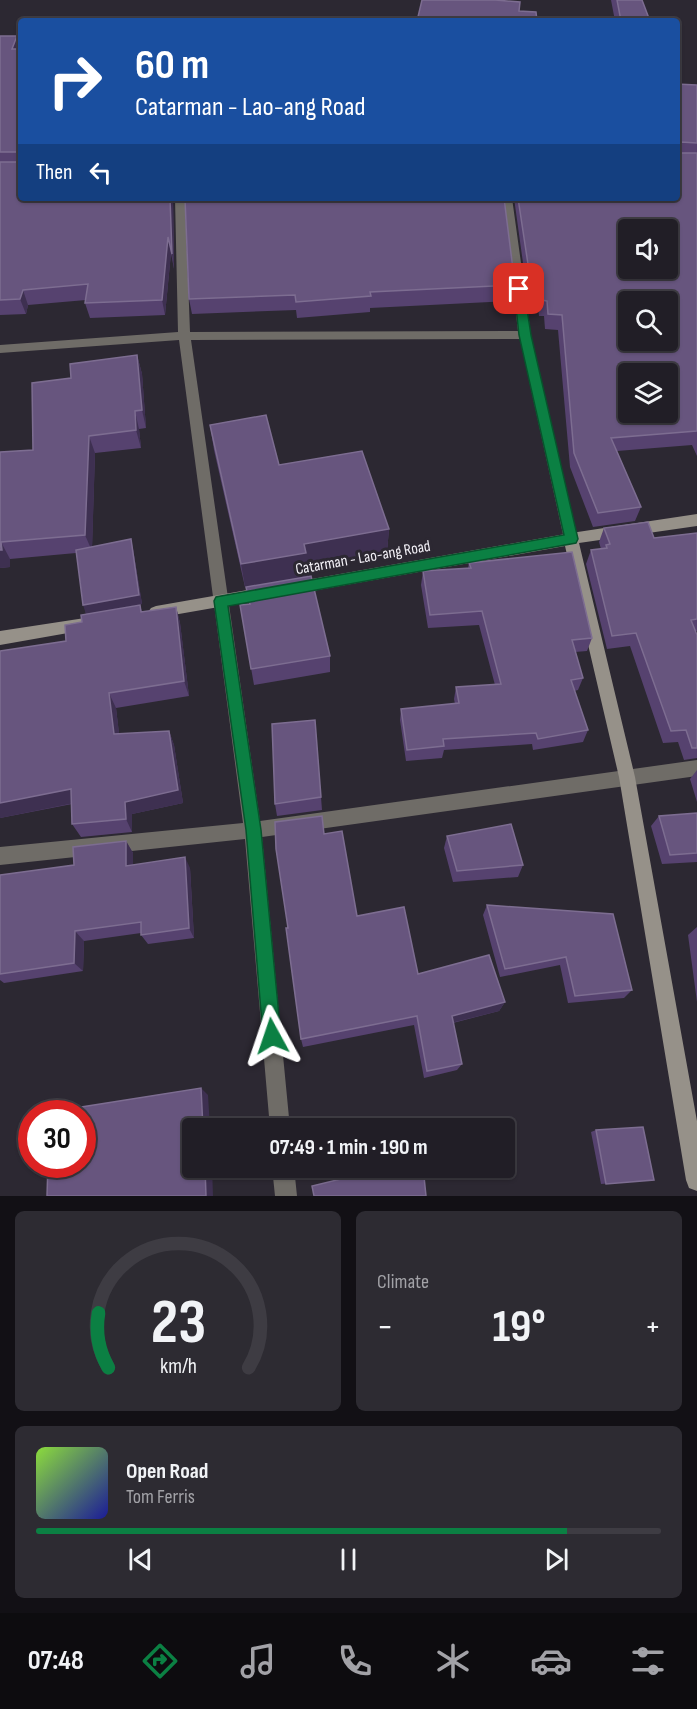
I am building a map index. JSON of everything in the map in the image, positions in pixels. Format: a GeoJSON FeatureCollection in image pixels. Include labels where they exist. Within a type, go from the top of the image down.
{"type":"FeatureCollection","features":[{"type":"Feature","properties":{"kind":"main road","name":"Catarman - Lao-ang Road"},"geometry":{"type":"LineString","coordinates":[[139,615],[572,539],[697,520]]}},
{"type":"Feature","properties":{"kind":"main road"},"geometry":{"type":"LineString","coordinates":[[572,539],[627,777],[697,1180]]}},
{"type":"Feature","properties":{"kind":"main road"},"geometry":{"type":"LineString","coordinates":[[0,638],[105,621]]}},
{"type":"Feature","properties":{"kind":"street"},"geometry":{"type":"LineString","coordinates":[[180,201],[184,336],[254,830],[279,1118]]}},
{"type":"Feature","properties":{"kind":"street"},"geometry":{"type":"LineString","coordinates":[[507,201],[525,335],[572,539]]}},
{"type":"Feature","properties":{"kind":"street"},"geometry":{"type":"LineString","coordinates":[[0,349],[184,336],[525,335]]}},
{"type":"Feature","properties":{"kind":"street"},"geometry":{"type":"LineString","coordinates":[[0,856],[254,830],[697,768]]}},
{"type":"Feature","properties":{"kind":"street"},"geometry":{"type":"LineString","coordinates":[[284,1178],[286,1196]]}},
{"type":"Feature","properties":{"kind":"building"},"geometry":{"type":"Polygon","coordinates":[[[422,0],[495,0],[520,2],[519,11],[536,12],[537,18],[418,18],[422,0]]]}},
{"type":"Feature","properties":{"kind":"building"},"geometry":{"type":"Polygon","coordinates":[[[617,0],[642,0],[649,18],[620,18],[617,0]]]}},
{"type":"Feature","properties":{"kind":"building"},"geometry":{"type":"Polygon","coordinates":[[[0,36],[17,36],[12,49],[18,49],[18,152],[0,152],[0,36]]]}},
{"type":"Feature","properties":{"kind":"building"},"geometry":{"type":"Polygon","coordinates":[[[680,84],[697,85],[697,143],[681,142],[680,145],[680,84]]]}},
{"type":"Feature","properties":{"kind":"building"},"geometry":{"type":"Polygon","coordinates":[[[680,152],[697,153],[697,431],[611,438],[641,507],[598,513],[574,453],[562,315],[548,314],[547,301],[542,300],[540,283],[531,284],[518,201],[680,201],[680,152]]]}},
{"type":"Feature","properties":{"kind":"building"},"geometry":{"type":"Polygon","coordinates":[[[18,160],[18,201],[170,201],[172,254],[168,237],[162,300],[85,303],[88,284],[23,290],[20,299],[0,300],[0,162],[18,160]]]}},
{"type":"Feature","properties":{"kind":"building"},"geometry":{"type":"Polygon","coordinates":[[[185,201],[504,201],[515,285],[370,292],[371,296],[296,302],[295,295],[189,299],[185,201]]]}},
{"type":"Feature","properties":{"kind":"building"},"geometry":{"type":"Polygon","coordinates":[[[137,355],[142,410],[135,411],[136,430],[89,436],[85,535],[1,542],[2,550],[0,550],[0,452],[33,450],[32,383],[71,378],[70,364],[137,355]]]}},
{"type":"Feature","properties":{"kind":"building"},"geometry":{"type":"Polygon","coordinates":[[[266,415],[279,465],[362,451],[389,529],[304,544],[306,553],[241,564],[210,425],[266,415]]]}},
{"type":"Feature","properties":{"kind":"building"},"geometry":{"type":"Polygon","coordinates":[[[648,522],[654,538],[697,533],[697,619],[691,620],[697,635],[697,748],[692,748],[686,730],[671,731],[636,633],[612,636],[591,550],[607,548],[606,545],[610,544],[604,528],[648,522]]]}},
{"type":"Feature","properties":{"kind":"building"},"geometry":{"type":"Polygon","coordinates":[[[131,539],[139,595],[83,605],[76,550],[131,539]]]}},
{"type":"Feature","properties":{"kind":"building"},"geometry":{"type":"Polygon","coordinates":[[[572,552],[592,638],[572,640],[583,678],[571,680],[588,730],[538,739],[536,733],[443,739],[444,746],[407,750],[401,709],[459,703],[456,687],[501,684],[482,611],[430,615],[423,571],[471,568],[469,563],[572,552]]]}},
{"type":"Feature","properties":{"kind":"building"},"geometry":{"type":"Polygon","coordinates":[[[311,576],[330,656],[251,669],[240,605],[250,604],[246,587],[311,576]]]}},
{"type":"Feature","properties":{"kind":"building"},"geometry":{"type":"Polygon","coordinates":[[[140,605],[141,612],[176,607],[184,681],[109,693],[114,734],[169,731],[178,790],[125,802],[126,819],[72,824],[71,789],[0,803],[0,651],[66,641],[65,625],[82,622],[81,615],[140,605]]]}},
{"type":"Feature","properties":{"kind":"building"},"geometry":{"type":"Polygon","coordinates":[[[315,720],[321,797],[275,804],[272,724],[315,720]]]}},
{"type":"Feature","properties":{"kind":"building"},"geometry":{"type":"Polygon","coordinates":[[[697,813],[697,853],[670,855],[659,816],[697,813]]]}},
{"type":"Feature","properties":{"kind":"building"},"geometry":{"type":"Polygon","coordinates":[[[322,816],[324,834],[342,831],[357,916],[404,907],[418,974],[489,955],[505,1002],[452,1016],[462,1064],[427,1071],[417,1016],[301,1039],[276,849],[275,822],[322,816]]]}},
{"type":"Feature","properties":{"kind":"building"},"geometry":{"type":"Polygon","coordinates":[[[511,824],[523,865],[457,871],[447,836],[511,824]]]}},
{"type":"Feature","properties":{"kind":"building"},"geometry":{"type":"Polygon","coordinates":[[[126,841],[126,866],[185,857],[189,928],[141,935],[141,922],[75,931],[74,963],[0,974],[0,875],[74,865],[73,847],[126,841]]]}},
{"type":"Feature","properties":{"kind":"building"},"geometry":{"type":"Polygon","coordinates":[[[487,905],[613,914],[632,990],[575,996],[566,957],[505,969],[487,905]]]}},
{"type":"Feature","properties":{"kind":"building"},"geometry":{"type":"Polygon","coordinates":[[[201,1088],[202,1118],[182,1118],[182,1178],[205,1178],[206,1196],[47,1196],[48,1178],[96,1178],[96,1105],[201,1088]]]}},
{"type":"Feature","properties":{"kind":"building"},"geometry":{"type":"Polygon","coordinates":[[[643,1127],[654,1180],[606,1184],[596,1130],[643,1127]]]}},
{"type":"Feature","properties":{"kind":"building"},"geometry":{"type":"Polygon","coordinates":[[[345,1178],[424,1178],[426,1196],[314,1196],[312,1186],[345,1178]]]}},
{"type":"Feature","properties":{"kind":"route"},"geometry":{"type":"LineString","coordinates":[[272,1036],[254,830],[221,601],[572,539],[525,335],[519,289]]}}]}
